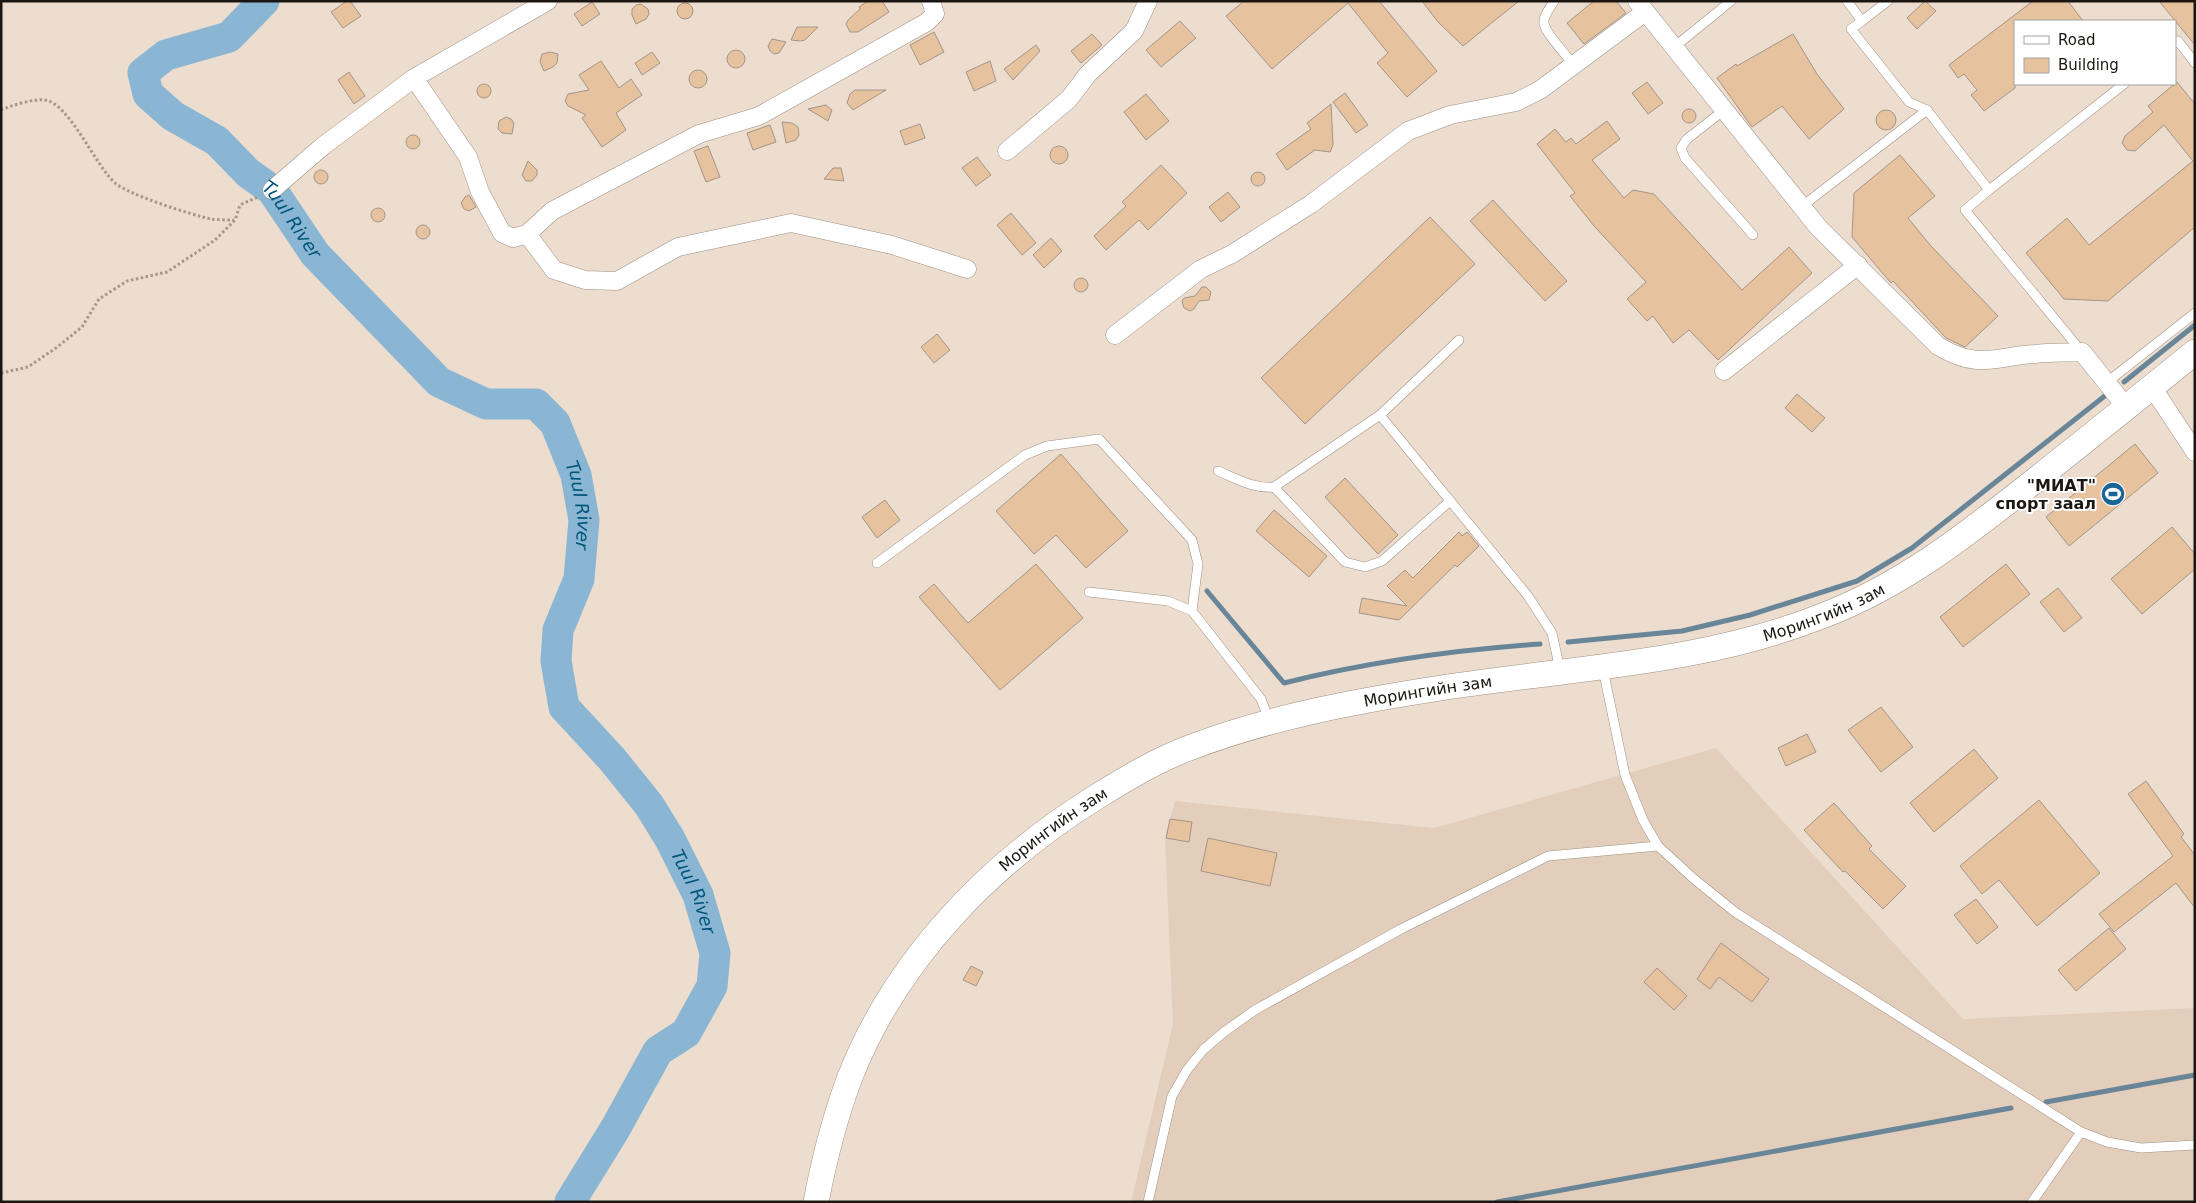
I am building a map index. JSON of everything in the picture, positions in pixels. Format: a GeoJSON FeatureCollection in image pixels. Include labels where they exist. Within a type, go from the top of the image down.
{"type":"FeatureCollection","features":[{"type":"Feature","properties":{"kind":"main road","name":"Морингийн зам"},"geometry":{"type":"LineString","coordinates":[[816,1202],[823,1164],[850,1076],[878,1021],[906,974],[945,923],[986,881],[1030,843],[1110,788],[1185,750],[1269,722],[1329,707],[1415,692],[1603,667],[1696,652],[1819,618],[1869,596],[1909,574],[1959,541],[2195,352]]}},
{"type":"Feature","properties":{"kind":"street"},"geometry":{"type":"LineString","coordinates":[[272,190],[323,146],[414,78],[548,1]]}},
{"type":"Feature","properties":{"kind":"street"},"geometry":{"type":"LineString","coordinates":[[414,78],[468,157],[480,192],[502,233],[513,238],[527,234],[552,211],[699,134],[759,116],[873,54],[927,22],[934,14],[931,1]]}},
{"type":"Feature","properties":{"kind":"street"},"geometry":{"type":"LineString","coordinates":[[1007,151],[1068,99],[1088,74],[1134,31],[1148,1]]}},
{"type":"Feature","properties":{"kind":"street"},"geometry":{"type":"LineString","coordinates":[[1115,335],[1201,269],[1232,254],[1310,204],[1408,131],[1450,115],[1516,102],[1540,90],[1574,65],[1641,7],[1818,227],[1858,264],[1938,346],[1956,356],[1981,362],[2035,354],[2082,352],[2127,408]]}},
{"type":"Feature","properties":{"kind":"street"},"geometry":{"type":"LineString","coordinates":[[527,234],[554,270],[585,280],[618,281],[678,246],[791,223],[892,245],[967,269]]}},
{"type":"Feature","properties":{"kind":"street"},"geometry":{"type":"LineString","coordinates":[[1724,371],[1858,264]]}},
{"type":"Feature","properties":{"kind":"street"},"geometry":{"type":"LineString","coordinates":[[2152,387],[2195,452]]}},
{"type":"Feature","properties":{"kind":"lane"},"geometry":{"type":"LineString","coordinates":[[1554,1],[1545,16],[1544,23],[1547,31],[1574,65]]}},
{"type":"Feature","properties":{"kind":"lane"},"geometry":{"type":"LineString","coordinates":[[1673,48],[1731,1]]}},
{"type":"Feature","properties":{"kind":"lane"},"geometry":{"type":"LineString","coordinates":[[1847,1],[1862,21]]}},
{"type":"Feature","properties":{"kind":"lane"},"geometry":{"type":"LineString","coordinates":[[1888,1],[1851,29],[1909,102],[1927,110],[1989,190]]}},
{"type":"Feature","properties":{"kind":"lane"},"geometry":{"type":"LineString","coordinates":[[2176,43],[2178,41],[2195,63]]}},
{"type":"Feature","properties":{"kind":"lane"},"geometry":{"type":"LineString","coordinates":[[2082,352],[1965,210],[2123,85]]}},
{"type":"Feature","properties":{"kind":"lane"},"geometry":{"type":"LineString","coordinates":[[1801,207],[1927,110]]}},
{"type":"Feature","properties":{"kind":"lane"},"geometry":{"type":"LineString","coordinates":[[1723,111],[1687,140],[1681,148],[1685,158],[1753,235]]}},
{"type":"Feature","properties":{"kind":"lane"},"geometry":{"type":"LineString","coordinates":[[2106,382],[2195,314]]}},
{"type":"Feature","properties":{"kind":"lane"},"geometry":{"type":"LineString","coordinates":[[1218,471],[1249,485],[1262,488],[1274,487],[1380,415],[1458,340]]}},
{"type":"Feature","properties":{"kind":"lane"},"geometry":{"type":"LineString","coordinates":[[1380,415],[1532,603],[1552,633],[1560,673]]}},
{"type":"Feature","properties":{"kind":"lane"},"geometry":{"type":"LineString","coordinates":[[878,563],[1025,456],[1047,446],[1099,439],[1192,540],[1198,564],[1192,611]]}},
{"type":"Feature","properties":{"kind":"lane"},"geometry":{"type":"LineString","coordinates":[[1274,487],[1345,562],[1365,567],[1382,561],[1450,501]]}},
{"type":"Feature","properties":{"kind":"lane"},"geometry":{"type":"LineString","coordinates":[[1089,592],[1168,601],[1192,611],[1261,699],[1269,722]]}},
{"type":"Feature","properties":{"kind":"lane"},"geometry":{"type":"LineString","coordinates":[[1603,667],[1625,775],[1644,820],[1658,846],[1694,879],[1735,912],[2081,1132],[2107,1142],[2141,1148],[2195,1146]]}},
{"type":"Feature","properties":{"kind":"lane"},"geometry":{"type":"LineString","coordinates":[[1148,1202],[1172,1096],[1203,1050],[1255,1010],[1401,929],[1548,856],[1658,846]]}},
{"type":"Feature","properties":{"kind":"lane"},"geometry":{"type":"LineString","coordinates":[[2032,1202],[2081,1132]]}},
{"type":"Feature","properties":{"kind":"path"},"geometry":{"type":"LineString","coordinates":[[1,110],[10,106],[46,100],[62,108],[97,161],[116,184],[148,199],[212,219],[235,220]]}},
{"type":"Feature","properties":{"kind":"path"},"geometry":{"type":"LineString","coordinates":[[1,373],[28,367],[56,348],[82,326],[99,299],[127,281],[168,272],[215,240],[235,220],[240,205],[272,190]]}},
{"type":"Feature","properties":{"kind":"shaded area"},"geometry":{"type":"Polygon","coordinates":[[[1716,748],[1963,1019],[2195,1008],[2195,1202],[1131,1202],[1173,1024],[1165,839],[1175,801],[1434,828],[1716,748]]]}},
{"type":"Feature","properties":{"kind":"building"},"geometry":{"type":"Polygon","coordinates":[[[347,1],[350,1],[361,16],[343,28],[331,12],[347,1]]]}},
{"type":"Feature","properties":{"kind":"building"},"geometry":{"type":"Polygon","coordinates":[[[868,1],[882,1],[889,12],[858,32],[850,32],[846,24],[848,20],[860,9],[859,7],[868,1]]]}},
{"type":"Feature","properties":{"kind":"building"},"geometry":{"type":"Polygon","coordinates":[[[1244,1],[1379,1],[1437,71],[1407,97],[1377,63],[1388,53],[1348,3],[1272,69],[1226,16],[1244,1]]]}},
{"type":"Feature","properties":{"kind":"building"},"geometry":{"type":"Polygon","coordinates":[[[1422,1],[1519,1],[1463,46],[1438,22],[1422,1]]]}},
{"type":"Feature","properties":{"kind":"building"},"geometry":{"type":"Polygon","coordinates":[[[1594,1],[1616,1],[1626,13],[1584,44],[1567,23],[1594,1]]]}},
{"type":"Feature","properties":{"kind":"building"},"geometry":{"type":"Polygon","coordinates":[[[1925,1],[1936,11],[1917,29],[1907,18],[1925,1]]]}},
{"type":"Feature","properties":{"kind":"building"},"geometry":{"type":"Polygon","coordinates":[[[2033,1],[2068,1],[2082,20],[2014,20],[2015,88],[1984,111],[1971,95],[1977,90],[1964,74],[1958,78],[1949,65],[2033,1]]]}},
{"type":"Feature","properties":{"kind":"building"},"geometry":{"type":"Polygon","coordinates":[[[2159,1],[2195,1],[2195,45],[2176,20],[2159,1]]]}},
{"type":"Feature","properties":{"kind":"building"},"geometry":{"type":"Polygon","coordinates":[[[592,2],[600,14],[582,26],[574,14],[592,2]]]}},
{"type":"Feature","properties":{"kind":"building"},"geometry":{"type":"Polygon","coordinates":[[[685,3],[693,11],[685,19],[677,11],[685,3]]]}},
{"type":"Feature","properties":{"kind":"building"},"geometry":{"type":"Polygon","coordinates":[[[641,4],[648,9],[649,14],[646,19],[636,24],[632,15],[632,9],[636,5],[641,4]]]}},
{"type":"Feature","properties":{"kind":"building"},"geometry":{"type":"Polygon","coordinates":[[[1180,21],[1196,38],[1161,67],[1146,50],[1180,21]]]}},
{"type":"Feature","properties":{"kind":"building"},"geometry":{"type":"Polygon","coordinates":[[[797,27],[818,27],[805,40],[791,40],[797,27]]]}},
{"type":"Feature","properties":{"kind":"building"},"geometry":{"type":"Polygon","coordinates":[[[934,32],[944,52],[920,65],[910,45],[934,32]]]}},
{"type":"Feature","properties":{"kind":"building"},"geometry":{"type":"Polygon","coordinates":[[[1092,34],[1102,45],[1081,63],[1071,51],[1092,34]]]}},
{"type":"Feature","properties":{"kind":"building"},"geometry":{"type":"Polygon","coordinates":[[[1793,34],[1817,74],[1844,109],[1809,139],[1782,106],[1752,127],[1717,78],[1736,64],[1737,66],[1793,34]]]}},
{"type":"Feature","properties":{"kind":"building"},"geometry":{"type":"Polygon","coordinates":[[[772,39],[786,42],[779,53],[774,54],[770,51],[768,46],[772,39]]]}},
{"type":"Feature","properties":{"kind":"building"},"geometry":{"type":"Polygon","coordinates":[[[1036,45],[1040,51],[1013,80],[1004,69],[1036,45]]]}},
{"type":"Feature","properties":{"kind":"building"},"geometry":{"type":"Polygon","coordinates":[[[736,50],[742,53],[745,59],[742,65],[736,68],[730,65],[727,59],[730,53],[736,50]]]}},
{"type":"Feature","properties":{"kind":"building"},"geometry":{"type":"Polygon","coordinates":[[[550,52],[558,54],[557,63],[544,71],[540,62],[542,54],[550,52]]]}},
{"type":"Feature","properties":{"kind":"building"},"geometry":{"type":"Polygon","coordinates":[[[652,52],[660,63],[642,75],[635,63],[652,52]]]}},
{"type":"Feature","properties":{"kind":"building"},"geometry":{"type":"Polygon","coordinates":[[[601,61],[619,88],[631,79],[642,95],[616,113],[626,130],[602,147],[582,118],[586,115],[568,106],[565,101],[568,94],[589,90],[579,75],[601,61]]]}},
{"type":"Feature","properties":{"kind":"building"},"geometry":{"type":"Polygon","coordinates":[[[990,61],[996,81],[974,91],[966,72],[990,61]]]}},
{"type":"Feature","properties":{"kind":"building"},"geometry":{"type":"Polygon","coordinates":[[[698,70],[704,73],[707,79],[704,85],[698,88],[692,85],[689,79],[692,73],[698,70]]]}},
{"type":"Feature","properties":{"kind":"building"},"geometry":{"type":"Polygon","coordinates":[[[349,72],[365,96],[354,104],[338,80],[349,72]]]}},
{"type":"Feature","properties":{"kind":"building"},"geometry":{"type":"Polygon","coordinates":[[[1647,82],[1663,103],[1648,114],[1632,93],[1647,82]]]}},
{"type":"Feature","properties":{"kind":"building"},"geometry":{"type":"Polygon","coordinates":[[[2176,83],[2195,104],[2195,227],[2108,301],[2064,299],[2026,253],[2067,218],[2089,245],[2193,161],[2164,125],[2135,151],[2127,150],[2122,143],[2125,136],[2153,112],[2148,106],[2173,85],[2176,85],[2176,83]]]}},
{"type":"Feature","properties":{"kind":"building"},"geometry":{"type":"Polygon","coordinates":[[[481,84],[487,84],[491,91],[487,98],[481,98],[477,94],[477,88],[481,84]]]}},
{"type":"Feature","properties":{"kind":"building"},"geometry":{"type":"Polygon","coordinates":[[[855,90],[886,90],[853,110],[847,103],[850,94],[855,90]]]}},
{"type":"Feature","properties":{"kind":"building"},"geometry":{"type":"Polygon","coordinates":[[[1345,93],[1368,125],[1356,133],[1333,102],[1345,93]]]}},
{"type":"Feature","properties":{"kind":"building"},"geometry":{"type":"Polygon","coordinates":[[[1146,94],[1169,121],[1146,140],[1124,112],[1146,94]]]}},
{"type":"Feature","properties":{"kind":"building"},"geometry":{"type":"Polygon","coordinates":[[[1331,104],[1333,145],[1330,152],[1315,150],[1287,170],[1276,154],[1311,129],[1307,123],[1331,104]]]}},
{"type":"Feature","properties":{"kind":"building"},"geometry":{"type":"Polygon","coordinates":[[[826,105],[832,110],[828,121],[808,109],[826,105]]]}},
{"type":"Feature","properties":{"kind":"building"},"geometry":{"type":"Polygon","coordinates":[[[1686,109],[1692,109],[1696,116],[1692,123],[1686,123],[1682,119],[1682,113],[1686,109]]]}},
{"type":"Feature","properties":{"kind":"building"},"geometry":{"type":"Polygon","coordinates":[[[1886,110],[1893,113],[1896,120],[1893,127],[1886,130],[1879,127],[1876,120],[1879,113],[1886,110]]]}},
{"type":"Feature","properties":{"kind":"building"},"geometry":{"type":"Polygon","coordinates":[[[506,117],[514,123],[512,134],[502,133],[498,129],[499,121],[506,117]]]}},
{"type":"Feature","properties":{"kind":"building"},"geometry":{"type":"Polygon","coordinates":[[[1607,121],[1620,139],[1592,160],[1624,198],[1633,190],[1654,194],[1742,290],[1789,247],[1812,273],[1718,360],[1689,330],[1673,343],[1653,316],[1647,321],[1627,299],[1646,282],[1594,226],[1570,196],[1575,193],[1537,144],[1555,129],[1566,142],[1571,138],[1576,144],[1607,121]]]}},
{"type":"Feature","properties":{"kind":"building"},"geometry":{"type":"Polygon","coordinates":[[[782,122],[792,123],[798,127],[799,135],[796,140],[786,143],[782,122]]]}},
{"type":"Feature","properties":{"kind":"building"},"geometry":{"type":"Polygon","coordinates":[[[920,124],[925,138],[905,145],[900,131],[920,124]]]}},
{"type":"Feature","properties":{"kind":"building"},"geometry":{"type":"Polygon","coordinates":[[[770,125],[776,142],[753,150],[747,133],[770,125]]]}},
{"type":"Feature","properties":{"kind":"building"},"geometry":{"type":"Polygon","coordinates":[[[410,135],[416,135],[420,142],[416,149],[410,149],[406,145],[406,139],[410,135]]]}},
{"type":"Feature","properties":{"kind":"building"},"geometry":{"type":"Polygon","coordinates":[[[708,146],[720,177],[706,182],[694,151],[708,146]]]}},
{"type":"Feature","properties":{"kind":"building"},"geometry":{"type":"Polygon","coordinates":[[[1055,146],[1063,146],[1068,151],[1066,162],[1055,164],[1050,159],[1050,151],[1055,146]]]}},
{"type":"Feature","properties":{"kind":"building"},"geometry":{"type":"Polygon","coordinates":[[[1900,155],[1935,196],[1908,218],[1931,246],[1998,316],[1965,347],[1946,338],[1893,281],[1891,283],[1852,237],[1854,193],[1900,155]]]}},
{"type":"Feature","properties":{"kind":"building"},"geometry":{"type":"Polygon","coordinates":[[[977,157],[991,175],[976,186],[962,168],[977,157]]]}},
{"type":"Feature","properties":{"kind":"building"},"geometry":{"type":"Polygon","coordinates":[[[528,161],[537,170],[537,175],[532,181],[526,181],[522,175],[528,161]]]}},
{"type":"Feature","properties":{"kind":"building"},"geometry":{"type":"Polygon","coordinates":[[[1161,165],[1187,193],[1148,230],[1139,220],[1106,250],[1094,236],[1126,206],[1122,202],[1161,165]]]}},
{"type":"Feature","properties":{"kind":"building"},"geometry":{"type":"Polygon","coordinates":[[[833,168],[841,168],[844,181],[824,179],[833,168]]]}},
{"type":"Feature","properties":{"kind":"building"},"geometry":{"type":"Polygon","coordinates":[[[318,170],[324,170],[328,177],[324,184],[318,184],[314,180],[314,174],[318,170]]]}},
{"type":"Feature","properties":{"kind":"building"},"geometry":{"type":"Polygon","coordinates":[[[1255,172],[1261,172],[1265,179],[1261,186],[1255,186],[1251,182],[1251,176],[1255,172]]]}},
{"type":"Feature","properties":{"kind":"building"},"geometry":{"type":"Polygon","coordinates":[[[1228,192],[1240,207],[1221,222],[1209,207],[1228,192]]]}},
{"type":"Feature","properties":{"kind":"building"},"geometry":{"type":"Polygon","coordinates":[[[469,195],[476,207],[469,211],[464,209],[461,203],[469,195]]]}},
{"type":"Feature","properties":{"kind":"building"},"geometry":{"type":"Polygon","coordinates":[[[1493,200],[1567,281],[1545,301],[1470,221],[1493,200]]]}},
{"type":"Feature","properties":{"kind":"building"},"geometry":{"type":"Polygon","coordinates":[[[375,208],[381,208],[385,215],[381,222],[375,222],[371,218],[371,212],[375,208]]]}},
{"type":"Feature","properties":{"kind":"building"},"geometry":{"type":"Polygon","coordinates":[[[1011,213],[1036,243],[1022,255],[997,225],[1011,213]]]}},
{"type":"Feature","properties":{"kind":"building"},"geometry":{"type":"Polygon","coordinates":[[[1430,217],[1475,264],[1305,424],[1261,378],[1430,217]]]}},
{"type":"Feature","properties":{"kind":"building"},"geometry":{"type":"Polygon","coordinates":[[[420,225],[426,225],[430,232],[426,239],[420,239],[416,235],[416,229],[420,225]]]}},
{"type":"Feature","properties":{"kind":"building"},"geometry":{"type":"Polygon","coordinates":[[[1051,238],[1062,251],[1044,268],[1033,255],[1051,238]]]}},
{"type":"Feature","properties":{"kind":"building"},"geometry":{"type":"Polygon","coordinates":[[[1078,278],[1084,278],[1088,285],[1084,292],[1078,292],[1074,288],[1074,282],[1078,278]]]}},
{"type":"Feature","properties":{"kind":"building"},"geometry":{"type":"Polygon","coordinates":[[[1202,287],[1206,287],[1211,292],[1209,300],[1199,301],[1194,309],[1190,311],[1184,308],[1182,301],[1184,298],[1195,296],[1202,287]]]}},
{"type":"Feature","properties":{"kind":"building"},"geometry":{"type":"Polygon","coordinates":[[[937,334],[950,350],[934,363],[921,347],[937,334]]]}},
{"type":"Feature","properties":{"kind":"building"},"geometry":{"type":"Polygon","coordinates":[[[1797,394],[1825,418],[1812,432],[1785,408],[1797,394]]]}},
{"type":"Feature","properties":{"kind":"building"},"geometry":{"type":"Polygon","coordinates":[[[2135,444],[2158,473],[2069,546],[2046,517],[2135,444]]]}},
{"type":"Feature","properties":{"kind":"building"},"geometry":{"type":"Polygon","coordinates":[[[1061,454],[1128,531],[1086,568],[1056,535],[1034,554],[996,511],[1061,454]]]}},
{"type":"Feature","properties":{"kind":"building"},"geometry":{"type":"Polygon","coordinates":[[[1345,478],[1398,535],[1378,554],[1325,497],[1345,478]]]}},
{"type":"Feature","properties":{"kind":"building"},"geometry":{"type":"Polygon","coordinates":[[[885,500],[900,520],[877,538],[862,517],[885,500]]]}},
{"type":"Feature","properties":{"kind":"building"},"geometry":{"type":"Polygon","coordinates":[[[1274,510],[1327,556],[1309,577],[1256,531],[1274,510]]]}},
{"type":"Feature","properties":{"kind":"building"},"geometry":{"type":"Polygon","coordinates":[[[2172,527],[2195,554],[2195,569],[2142,614],[2111,579],[2172,527]]]}},
{"type":"Feature","properties":{"kind":"building"},"geometry":{"type":"Polygon","coordinates":[[[1459,532],[1462,536],[1467,532],[1479,546],[1457,567],[1455,565],[1399,620],[1359,613],[1362,598],[1407,606],[1387,586],[1405,570],[1413,578],[1459,532]]]}},
{"type":"Feature","properties":{"kind":"building"},"geometry":{"type":"Polygon","coordinates":[[[1036,564],[1083,618],[1000,690],[919,597],[934,584],[968,623],[1036,564]]]}},
{"type":"Feature","properties":{"kind":"building"},"geometry":{"type":"Polygon","coordinates":[[[2006,564],[2030,594],[1963,647],[1940,617],[2006,564]]]}},
{"type":"Feature","properties":{"kind":"building"},"geometry":{"type":"Polygon","coordinates":[[[2058,588],[2082,618],[2064,632],[2040,602],[2058,588]]]}},
{"type":"Feature","properties":{"kind":"building"},"geometry":{"type":"Polygon","coordinates":[[[1881,707],[1913,747],[1881,772],[1848,730],[1881,707]]]}},
{"type":"Feature","properties":{"kind":"building"},"geometry":{"type":"Polygon","coordinates":[[[1807,734],[1816,752],[1786,766],[1778,748],[1807,734]]]}},
{"type":"Feature","properties":{"kind":"building"},"geometry":{"type":"Polygon","coordinates":[[[1974,749],[1998,778],[1934,832],[1910,803],[1974,749]]]}},
{"type":"Feature","properties":{"kind":"building"},"geometry":{"type":"Polygon","coordinates":[[[2146,781],[2184,834],[2181,837],[2195,855],[2195,908],[2176,883],[2114,932],[2099,914],[2173,856],[2128,794],[2146,781]]]}},
{"type":"Feature","properties":{"kind":"building"},"geometry":{"type":"Polygon","coordinates":[[[2039,800],[2100,873],[2037,926],[1999,880],[1982,894],[1960,866],[2039,800]]]}},
{"type":"Feature","properties":{"kind":"building"},"geometry":{"type":"Polygon","coordinates":[[[1834,803],[1872,846],[1869,849],[1906,886],[1883,909],[1845,871],[1843,872],[1804,830],[1834,803]]]}},
{"type":"Feature","properties":{"kind":"building"},"geometry":{"type":"Polygon","coordinates":[[[1170,819],[1192,822],[1189,842],[1166,838],[1170,819]]]}},
{"type":"Feature","properties":{"kind":"building"},"geometry":{"type":"Polygon","coordinates":[[[1208,838],[1277,853],[1270,886],[1201,871],[1208,838]]]}},
{"type":"Feature","properties":{"kind":"building"},"geometry":{"type":"Polygon","coordinates":[[[1976,899],[1998,927],[1977,944],[1954,915],[1976,899]]]}},
{"type":"Feature","properties":{"kind":"building"},"geometry":{"type":"Polygon","coordinates":[[[2109,928],[2126,949],[2076,991],[2058,970],[2109,928]]]}},
{"type":"Feature","properties":{"kind":"building"},"geometry":{"type":"Polygon","coordinates":[[[1721,943],[1769,979],[1752,1002],[1719,977],[1710,989],[1697,979],[1721,943]]]}},
{"type":"Feature","properties":{"kind":"building"},"geometry":{"type":"Polygon","coordinates":[[[971,966],[983,972],[976,986],[963,980],[971,966]]]}},
{"type":"Feature","properties":{"kind":"building"},"geometry":{"type":"Polygon","coordinates":[[[1657,968],[1687,996],[1674,1010],[1644,982],[1657,968]]]}},
{"type":"Feature","properties":{"kind":"waterway","name":"Tuul River"},"geometry":{"type":"LineString","coordinates":[[264,1],[229,37],[166,55],[143,73],[148,94],[173,116],[217,141],[248,173],[272,190],[315,254],[439,382],[486,404],[536,404],[555,423],[576,475],[584,520],[579,579],[558,630],[556,661],[564,707],[612,759],[649,805],[670,839],[698,895],[715,953],[712,986],[686,1033],[658,1051],[615,1129],[570,1202]]}},
{"type":"Feature","properties":{"kind":"waterway"},"geometry":{"type":"LineString","coordinates":[[2124,382],[2195,325]]}},
{"type":"Feature","properties":{"kind":"waterway"},"geometry":{"type":"LineString","coordinates":[[1568,642],[1682,631],[1750,615],[1857,581],[1912,548],[2106,395]]}},
{"type":"Feature","properties":{"kind":"waterway"},"geometry":{"type":"LineString","coordinates":[[1207,591],[1284,683],[1347,669],[1411,658],[1540,644]]}},
{"type":"Feature","properties":{"kind":"waterway"},"geometry":{"type":"LineString","coordinates":[[2046,1102],[2195,1075]]}},
{"type":"Feature","properties":{"kind":"waterway"},"geometry":{"type":"LineString","coordinates":[[1497,1202],[2011,1108]]}},
{"type":"Feature","properties":{"kind":"place","name":"\"МИАТ\" спорт заал"},"geometry":{"type":"Point","coordinates":[2113,494]}}]}
